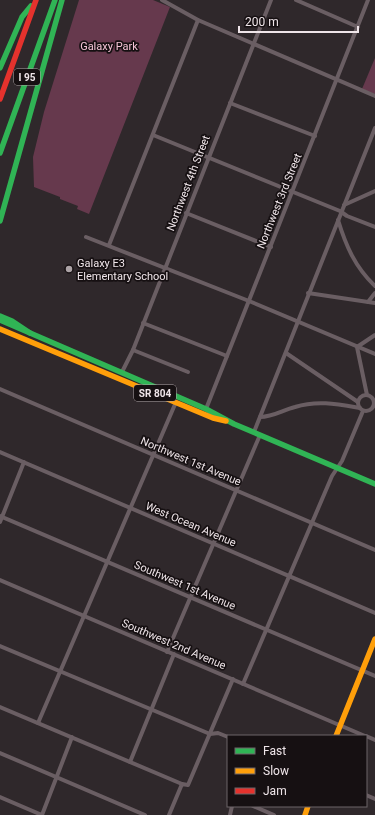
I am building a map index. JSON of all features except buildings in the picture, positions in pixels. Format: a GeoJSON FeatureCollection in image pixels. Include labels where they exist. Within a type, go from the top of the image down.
{"type":"FeatureCollection","features":[{"type":"Feature","properties":{"kind":"main road","name":"I 95"},"geometry":{"type":"LineString","coordinates":[[0,153],[55,0]]}},
{"type":"Feature","properties":{"kind":"main road"},"geometry":{"type":"LineString","coordinates":[[0,221],[62,0]]}},
{"type":"Feature","properties":{"kind":"main road","name":"I 95"},"geometry":{"type":"LineString","coordinates":[[0,99],[35,1]]}},
{"type":"Feature","properties":{"kind":"main road"},"geometry":{"type":"LineString","coordinates":[[0,68],[22,17],[35,1]]}},
{"type":"Feature","properties":{"kind":"main road"},"geometry":{"type":"LineString","coordinates":[[0,316],[12,321],[30,333]]}},
{"type":"Feature","properties":{"kind":"main road","name":"SR 804"},"geometry":{"type":"LineString","coordinates":[[0,320],[206,409],[232,423],[375,484]]}},
{"type":"Feature","properties":{"kind":"main road","name":"SR 804"},"geometry":{"type":"LineString","coordinates":[[0,329],[213,418],[232,423]]}},
{"type":"Feature","properties":{"kind":"main road"},"geometry":{"type":"LineString","coordinates":[[80,362],[94,364],[115,373],[122,372]]}},
{"type":"Feature","properties":{"kind":"main road"},"geometry":{"type":"LineString","coordinates":[[336,735],[375,639]]}},
{"type":"Feature","properties":{"kind":"street"},"geometry":{"type":"LineString","coordinates":[[162,0],[198,20],[375,96]]}},
{"type":"Feature","properties":{"kind":"street","name":"Northwest 4th Street"},"geometry":{"type":"LineString","coordinates":[[122,372],[133,350],[271,0]]}},
{"type":"Feature","properties":{"kind":"street"},"geometry":{"type":"LineString","coordinates":[[296,0],[358,27]]}},
{"type":"Feature","properties":{"kind":"street","name":"Northwest 3rd Street"},"geometry":{"type":"LineString","coordinates":[[206,409],[368,0]]}},
{"type":"Feature","properties":{"kind":"street"},"geometry":{"type":"LineString","coordinates":[[109,245],[198,20]]}},
{"type":"Feature","properties":{"kind":"street"},"geometry":{"type":"LineString","coordinates":[[230,103],[315,136]]}},
{"type":"Feature","properties":{"kind":"street"},"geometry":{"type":"LineString","coordinates":[[254,432],[341,211],[373,138],[375,128]]}},
{"type":"Feature","properties":{"kind":"street"},"geometry":{"type":"LineString","coordinates":[[153,135],[341,211],[347,216],[375,227]]}},
{"type":"Feature","properties":{"kind":"street"},"geometry":{"type":"LineString","coordinates":[[344,205],[375,191]]}},
{"type":"Feature","properties":{"kind":"street"},"geometry":{"type":"LineString","coordinates":[[186,213],[271,247]]}},
{"type":"Feature","properties":{"kind":"street"},"geometry":{"type":"LineString","coordinates":[[338,219],[352,257],[360,270],[375,286]]}},
{"type":"Feature","properties":{"kind":"street"},"geometry":{"type":"LineString","coordinates":[[86,236],[164,269],[249,301],[375,354]]}},
{"type":"Feature","properties":{"kind":"street"},"geometry":{"type":"LineString","coordinates":[[308,293],[375,303]]}},
{"type":"Feature","properties":{"kind":"street"},"geometry":{"type":"LineString","coordinates":[[368,302],[375,293]]}},
{"type":"Feature","properties":{"kind":"street"},"geometry":{"type":"LineString","coordinates":[[143,323],[227,356]]}},
{"type":"Feature","properties":{"kind":"street"},"geometry":{"type":"LineString","coordinates":[[358,347],[375,335]]}},
{"type":"Feature","properties":{"kind":"street"},"geometry":{"type":"LineString","coordinates":[[260,417],[268,417],[294,407],[322,402],[368,411],[374,408],[374,402],[358,347]]}},
{"type":"Feature","properties":{"kind":"street"},"geometry":{"type":"LineString","coordinates":[[133,350],[188,372]]}},
{"type":"Feature","properties":{"kind":"street"},"geometry":{"type":"LineString","coordinates":[[243,684],[311,522],[332,476],[342,461],[361,410],[358,402],[286,353]]}},
{"type":"Feature","properties":{"kind":"street","name":"Northwest 1st Avenue"},"geometry":{"type":"LineString","coordinates":[[0,389],[375,550]]}},
{"type":"Feature","properties":{"kind":"street"},"geometry":{"type":"LineString","coordinates":[[358,402],[362,397],[371,395]]}},
{"type":"Feature","properties":{"kind":"street"},"geometry":{"type":"LineString","coordinates":[[38,723],[152,454],[176,402]]}},
{"type":"Feature","properties":{"kind":"street"},"geometry":{"type":"LineString","coordinates":[[167,652],[260,435]]}},
{"type":"Feature","properties":{"kind":"street","name":"West Ocean Avenue"},"geometry":{"type":"LineString","coordinates":[[0,452],[375,613]]}},
{"type":"Feature","properties":{"kind":"street"},"geometry":{"type":"LineString","coordinates":[[0,522],[1,516],[24,462]]}},
{"type":"Feature","properties":{"kind":"street","name":"Southwest 1st Avenue"},"geometry":{"type":"LineString","coordinates":[[1,516],[375,676]]}},
{"type":"Feature","properties":{"kind":"street","name":"Southwest 2nd Avenue"},"geometry":{"type":"LineString","coordinates":[[0,580],[363,735]]}},
{"type":"Feature","properties":{"kind":"street"},"geometry":{"type":"LineString","coordinates":[[0,646],[210,734],[218,732],[227,736]]}},
{"type":"Feature","properties":{"kind":"street"},"geometry":{"type":"LineString","coordinates":[[130,762],[174,654]]}},
{"type":"Feature","properties":{"kind":"street"},"geometry":{"type":"LineString","coordinates":[[0,706],[182,784],[188,785],[233,679]]}},
{"type":"Feature","properties":{"kind":"street"},"geometry":{"type":"LineString","coordinates":[[0,797],[42,815],[72,737]]}},
{"type":"Feature","properties":{"kind":"street"},"geometry":{"type":"LineString","coordinates":[[0,753],[145,815]]}},
{"type":"Feature","properties":{"kind":"street"},"geometry":{"type":"LineString","coordinates":[[169,815],[182,784]]}},
{"type":"Feature","properties":{"kind":"street"},"geometry":{"type":"LineString","coordinates":[[255,807],[274,815]]}},
{"type":"Feature","properties":{"kind":"green space","name":"Galaxy Park"},"geometry":{"type":"Polygon","coordinates":[[[79,0],[153,0],[170,7],[89,214],[77,209],[78,206],[60,199],[60,197],[34,187],[33,157],[44,112],[79,0]]]}},
{"type":"Feature","properties":{"kind":"green space"},"geometry":{"type":"Polygon","coordinates":[[[375,58],[375,94],[362,89],[375,58]]]}},
{"type":"Feature","properties":{"kind":"traffic: fast"},"geometry":{"type":"LineString","coordinates":[[0,153],[55,0]]}},
{"type":"Feature","properties":{"kind":"traffic: fast"},"geometry":{"type":"LineString","coordinates":[[0,221],[62,0]]}},
{"type":"Feature","properties":{"kind":"traffic: fast"},"geometry":{"type":"LineString","coordinates":[[0,68],[22,17],[31,6]]}},
{"type":"Feature","properties":{"kind":"traffic: fast"},"geometry":{"type":"LineString","coordinates":[[0,316],[12,321],[30,333]]}},
{"type":"Feature","properties":{"kind":"traffic: fast"},"geometry":{"type":"LineString","coordinates":[[0,320],[206,409],[234,424],[375,484]]}},
{"type":"Feature","properties":{"kind":"traffic: slow"},"geometry":{"type":"LineString","coordinates":[[0,329],[213,418],[226,421]]}},
{"type":"Feature","properties":{"kind":"traffic: slow"},"geometry":{"type":"LineString","coordinates":[[336,735],[375,639]]}},
{"type":"Feature","properties":{"kind":"traffic: slow"},"geometry":{"type":"LineString","coordinates":[[305,815],[308,807]]}},
{"type":"Feature","properties":{"kind":"traffic: jam"},"geometry":{"type":"LineString","coordinates":[[0,99],[36,0]]}},
{"type":"Feature","properties":{"kind":"place","name":"Galaxy E3 Elementary School"},"geometry":{"type":"Point","coordinates":[69,269]}}]}
